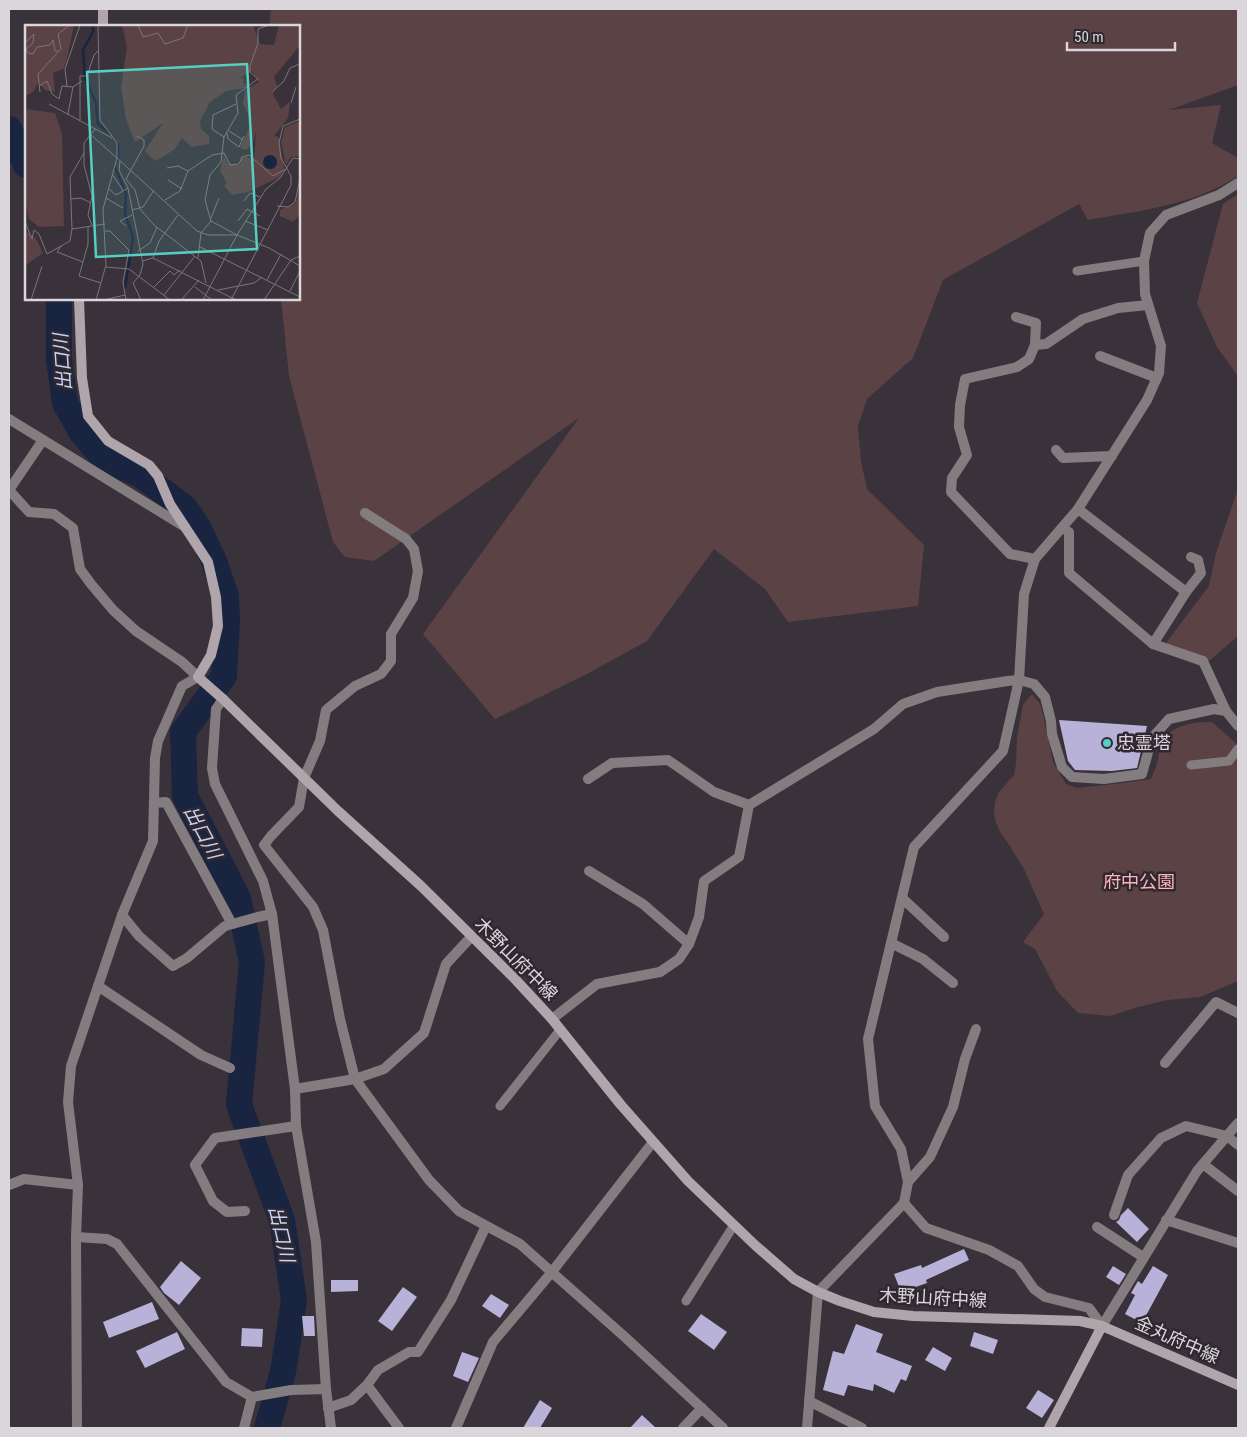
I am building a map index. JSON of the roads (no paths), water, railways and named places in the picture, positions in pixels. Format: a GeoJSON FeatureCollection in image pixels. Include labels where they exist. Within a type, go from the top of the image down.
{"type":"FeatureCollection","features":[{"type":"Feature","properties":{"kind":"main road"},"geometry":{"type":"LineString","coordinates":[[102,25],[103,9]]}},
{"type":"Feature","properties":{"kind":"main road"},"geometry":{"type":"LineString","coordinates":[[79,300],[82,378],[88,416],[108,441],[149,465],[158,476],[170,504],[208,562],[216,597],[218,626],[211,655],[200,679]]}},
{"type":"Feature","properties":{"kind":"main road","name":"木野山府中線"},"geometry":{"type":"LineString","coordinates":[[200,679],[223,699],[338,812],[421,886],[472,936],[552,1019],[621,1105],[688,1181],[794,1279],[818,1292],[874,1312],[914,1316],[1080,1321],[1102,1326]]}},
{"type":"Feature","properties":{"kind":"main road"},"geometry":{"type":"LineString","coordinates":[[1049,1428],[1102,1326]]}},
{"type":"Feature","properties":{"kind":"main road","name":"金丸府中線"},"geometry":{"type":"LineString","coordinates":[[1102,1326],[1238,1384]]}},
{"type":"Feature","properties":{"kind":"street"},"geometry":{"type":"LineString","coordinates":[[807,1428],[818,1292],[904,1203],[908,1182],[901,1149],[874,1106],[868,1039],[914,847],[1003,751],[1019,680],[1024,594],[1035,559],[1078,509],[1147,400],[1159,373],[1161,346],[1145,294],[1144,261],[1150,233],[1166,215],[1219,195],[1238,183]]}},
{"type":"Feature","properties":{"kind":"street"},"geometry":{"type":"LineString","coordinates":[[1035,345],[1046,344],[1083,319],[1118,308],[1148,305]]}},
{"type":"Feature","properties":{"kind":"street"},"geometry":{"type":"LineString","coordinates":[[1016,317],[1036,323],[1035,345],[1029,359],[1017,367],[965,378],[960,405],[959,427],[967,455],[952,478],[951,492],[1010,554],[1035,559]]}},
{"type":"Feature","properties":{"kind":"street"},"geometry":{"type":"LineString","coordinates":[[1100,356],[1157,378]]}},
{"type":"Feature","properties":{"kind":"street"},"geometry":{"type":"LineString","coordinates":[[9,419],[186,528]]}},
{"type":"Feature","properties":{"kind":"street"},"geometry":{"type":"LineString","coordinates":[[43,440],[9,490],[30,512],[54,514],[73,528],[80,570],[91,584],[113,610],[136,631],[182,662],[200,679],[182,686],[158,741],[155,758],[153,841],[122,915],[70,1066],[68,1102],[78,1185],[76,1237],[77,1428]]}},
{"type":"Feature","properties":{"kind":"street"},"geometry":{"type":"LineString","coordinates":[[1056,450],[1063,458],[1112,456]]}},
{"type":"Feature","properties":{"kind":"street"},"geometry":{"type":"LineString","coordinates":[[1078,509],[1186,592]]}},
{"type":"Feature","properties":{"kind":"street"},"geometry":{"type":"LineString","coordinates":[[364,513],[406,539],[414,549],[418,571],[413,598],[391,634],[391,661],[381,674],[356,686],[326,710],[320,741],[304,778],[299,807],[264,845],[313,907],[324,930],[340,1019],[355,1079],[429,1180],[459,1211],[520,1244],[626,1338],[723,1428]]}},
{"type":"Feature","properties":{"kind":"street"},"geometry":{"type":"LineString","coordinates":[[1062,528],[1069,532],[1069,573],[1153,644],[1203,661],[1226,710],[1238,726]]}},
{"type":"Feature","properties":{"kind":"street"},"geometry":{"type":"LineString","coordinates":[[1153,644],[1186,592],[1201,573],[1198,560],[1192,557]]}},
{"type":"Feature","properties":{"kind":"street"},"geometry":{"type":"LineString","coordinates":[[552,1019],[597,984],[660,972],[679,959],[690,944],[699,917],[704,882],[739,857],[749,805],[874,729],[904,704],[937,692],[1008,681],[1019,680],[1034,684],[1045,698],[1052,734],[1062,767],[1072,777],[1104,779],[1142,774],[1152,738],[1169,719],[1214,709],[1226,710]]}},
{"type":"Feature","properties":{"kind":"street"},"geometry":{"type":"LineString","coordinates":[[223,699],[216,709],[212,768],[215,784],[263,881],[272,914],[295,1089],[296,1126],[316,1242],[326,1389],[331,1428]]}},
{"type":"Feature","properties":{"kind":"street"},"geometry":{"type":"LineString","coordinates":[[588,779],[612,763],[668,760],[714,792],[749,805]]}},
{"type":"Feature","properties":{"kind":"street"},"geometry":{"type":"LineString","coordinates":[[154,803],[166,802],[232,924]]}},
{"type":"Feature","properties":{"kind":"street"},"geometry":{"type":"LineString","coordinates":[[589,871],[643,904],[690,944]]}},
{"type":"Feature","properties":{"kind":"street"},"geometry":{"type":"LineString","coordinates":[[902,898],[944,937]]}},
{"type":"Feature","properties":{"kind":"street"},"geometry":{"type":"LineString","coordinates":[[122,915],[139,936],[173,966],[187,958],[225,926],[272,914]]}},
{"type":"Feature","properties":{"kind":"street"},"geometry":{"type":"LineString","coordinates":[[295,1089],[355,1079],[384,1069],[424,1033],[446,964],[472,936]]}},
{"type":"Feature","properties":{"kind":"street"},"geometry":{"type":"LineString","coordinates":[[891,943],[924,959],[953,983]]}},
{"type":"Feature","properties":{"kind":"street"},"geometry":{"type":"LineString","coordinates":[[98,986],[201,1055],[230,1068]]}},
{"type":"Feature","properties":{"kind":"street"},"geometry":{"type":"LineString","coordinates":[[1165,1063],[1216,1002],[1238,1013]]}},
{"type":"Feature","properties":{"kind":"street"},"geometry":{"type":"LineString","coordinates":[[908,1182],[930,1157],[953,1107],[965,1059],[976,1029]]}},
{"type":"Feature","properties":{"kind":"street"},"geometry":{"type":"LineString","coordinates":[[904,1203],[926,1228],[989,1250],[1018,1266],[1034,1289],[1045,1297],[1089,1308],[1102,1326],[1197,1171],[1238,1123]]}},
{"type":"Feature","properties":{"kind":"street"},"geometry":{"type":"LineString","coordinates":[[246,1211],[227,1212],[213,1201],[195,1166],[215,1138],[296,1126]]}},
{"type":"Feature","properties":{"kind":"street"},"geometry":{"type":"LineString","coordinates":[[1114,1215],[1128,1175],[1161,1138],[1186,1126],[1227,1136],[1238,1145]]}},
{"type":"Feature","properties":{"kind":"street"},"geometry":{"type":"LineString","coordinates":[[456,1428],[493,1342],[551,1273],[653,1142]]}},
{"type":"Feature","properties":{"kind":"street"},"geometry":{"type":"LineString","coordinates":[[1203,1164],[1238,1191]]}},
{"type":"Feature","properties":{"kind":"street"},"geometry":{"type":"LineString","coordinates":[[9,1185],[24,1179],[78,1185]]}},
{"type":"Feature","properties":{"kind":"street"},"geometry":{"type":"LineString","coordinates":[[1166,1220],[1238,1243]]}},
{"type":"Feature","properties":{"kind":"street"},"geometry":{"type":"LineString","coordinates":[[328,1408],[351,1400],[367,1385],[378,1370],[409,1352],[418,1352],[451,1300],[486,1226]]}},
{"type":"Feature","properties":{"kind":"street"},"geometry":{"type":"LineString","coordinates":[[1098,1227],[1143,1258]]}},
{"type":"Feature","properties":{"kind":"street"},"geometry":{"type":"LineString","coordinates":[[76,1237],[107,1239],[117,1244],[226,1382],[252,1397],[292,1390],[326,1389]]}},
{"type":"Feature","properties":{"kind":"street"},"geometry":{"type":"LineString","coordinates":[[367,1385],[399,1428]]}},
{"type":"Feature","properties":{"kind":"street"},"geometry":{"type":"LineString","coordinates":[[244,1428],[252,1397]]}},
{"type":"Feature","properties":{"kind":"street"},"geometry":{"type":"LineString","coordinates":[[809,1401],[862,1428]]}},
{"type":"Feature","properties":{"kind":"street"},"geometry":{"type":"LineString","coordinates":[[683,1428],[702,1408]]}},
{"type":"Feature","properties":{"kind":"lane"},"geometry":{"type":"LineString","coordinates":[[1077,271],[1144,261]]}},
{"type":"Feature","properties":{"kind":"lane"},"geometry":{"type":"LineString","coordinates":[[1191,765],[1229,761],[1238,749]]}},
{"type":"Feature","properties":{"kind":"lane"},"geometry":{"type":"LineString","coordinates":[[500,1106],[560,1030]]}},
{"type":"Feature","properties":{"kind":"lane"},"geometry":{"type":"LineString","coordinates":[[686,1301],[734,1225]]}},
{"type":"Feature","properties":{"kind":"waterway","name":"出口川"},"geometry":{"type":"LineString","coordinates":[[9,129],[25,163]]}},
{"type":"Feature","properties":{"kind":"waterway","name":"出口川"},"geometry":{"type":"LineString","coordinates":[[59,300],[59,359],[65,403],[82,433],[98,452],[111,462],[141,475],[185,508],[198,527],[214,561],[226,596],[227,620],[224,676],[183,732],[185,796],[238,898],[252,962],[239,1105],[282,1220],[294,1300],[283,1372],[267,1428]]}},
{"type":"Feature","properties":{"kind":"place","name":"忠霊塔"},"geometry":{"type":"Point","coordinates":[1107,743]}},
{"type":"Feature","properties":{"kind":"park label","name":"府中公園"},"geometry":{"type":"Point","coordinates":[1139,882]}}]}
